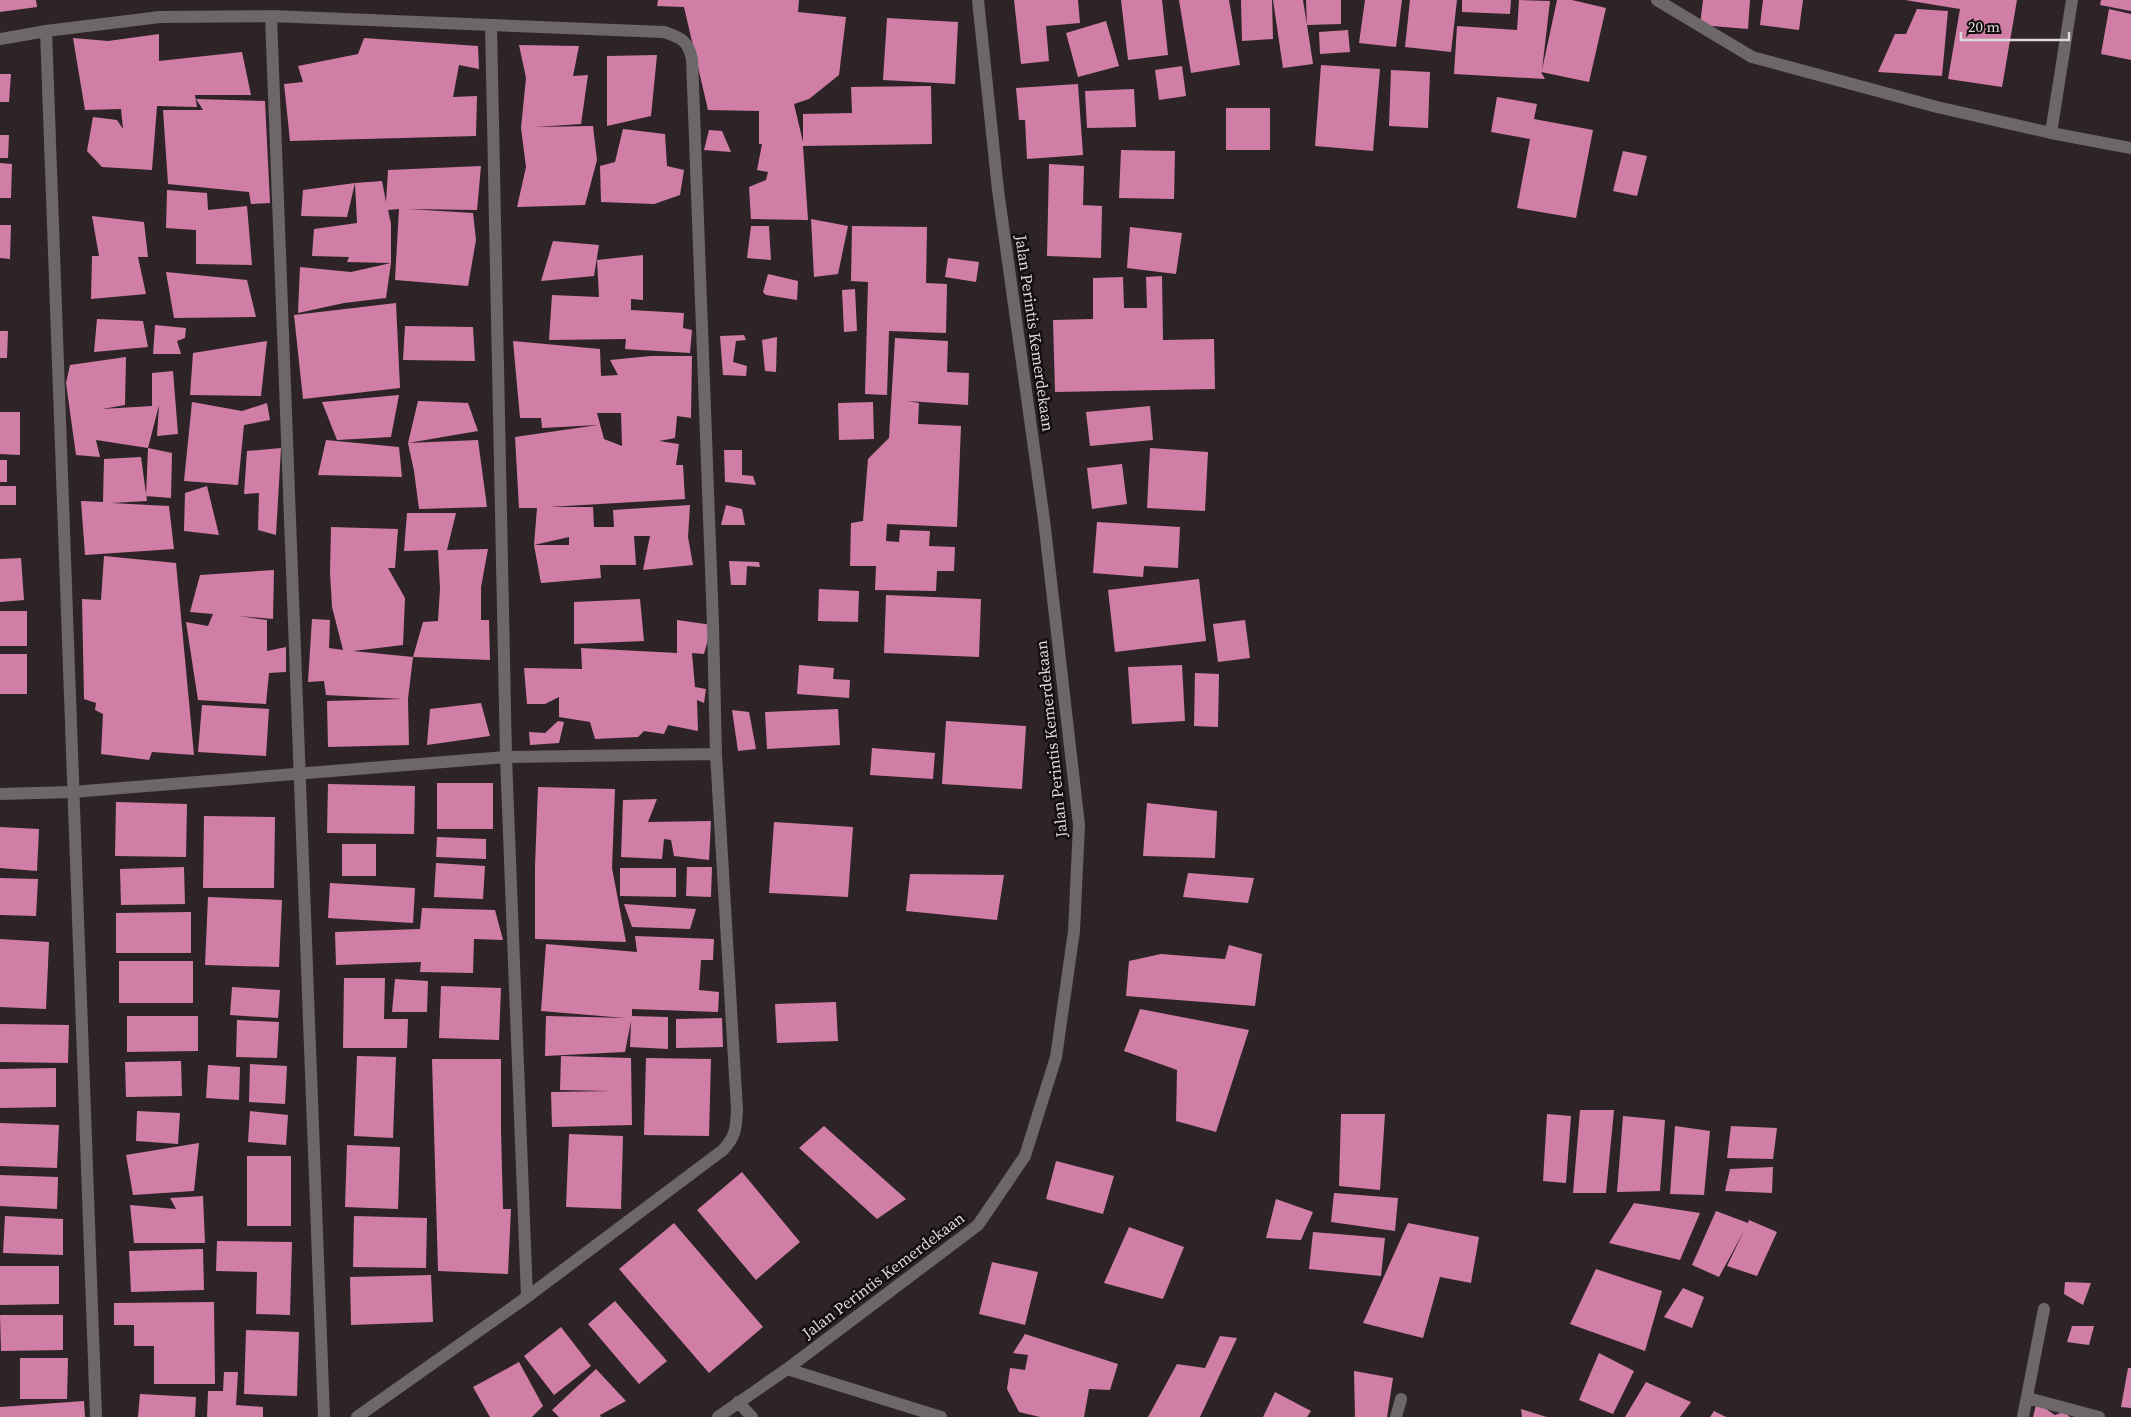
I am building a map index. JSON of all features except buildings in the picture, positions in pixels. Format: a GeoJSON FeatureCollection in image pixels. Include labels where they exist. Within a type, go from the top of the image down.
{"type":"FeatureCollection","features":[{"type":"Feature","properties":{"kind":"street","name":"Jalan Perintis Kemerdekaan"},"geometry":{"type":"LineString","coordinates":[[718,1417],[787,1369],[978,1225],[1025,1156],[1056,1057],[1074,931],[1079,825],[1044,520],[998,190],[978,0]]}},
{"type":"Feature","properties":{"kind":"street"},"geometry":{"type":"LineString","coordinates":[[1657,0],[1752,57],[1937,107],[2131,148]]}},
{"type":"Feature","properties":{"kind":"street"},"geometry":{"type":"LineString","coordinates":[[2052,132],[2072,0]]}},
{"type":"Feature","properties":{"kind":"street"},"geometry":{"type":"LineString","coordinates":[[271,16],[324,1417]]}},
{"type":"Feature","properties":{"kind":"street"},"geometry":{"type":"LineString","coordinates":[[0,39],[46,31],[160,17],[271,16],[664,32],[678,36],[690,47],[713,625],[716,754],[737,1110],[736,1128],[732,1140],[723,1150],[527,1297],[357,1417]]}},
{"type":"Feature","properties":{"kind":"street"},"geometry":{"type":"LineString","coordinates":[[490,24],[506,757],[527,1297]]}},
{"type":"Feature","properties":{"kind":"street"},"geometry":{"type":"LineString","coordinates":[[46,31],[96,1417]]}},
{"type":"Feature","properties":{"kind":"street"},"geometry":{"type":"LineString","coordinates":[[0,794],[72,792],[506,757],[716,754]]}},
{"type":"Feature","properties":{"kind":"street"},"geometry":{"type":"LineString","coordinates":[[2023,1417],[2044,1310]]}},
{"type":"Feature","properties":{"kind":"street"},"geometry":{"type":"LineString","coordinates":[[787,1369],[941,1417]]}},
{"type":"Feature","properties":{"kind":"street"},"geometry":{"type":"LineString","coordinates":[[2027,1398],[2099,1417]]}},
{"type":"Feature","properties":{"kind":"street"},"geometry":{"type":"LineString","coordinates":[[1396,1417],[1402,1399]]}},
{"type":"Feature","properties":{"kind":"street"},"geometry":{"type":"LineString","coordinates":[[738,1402],[752,1417]]}}]}
